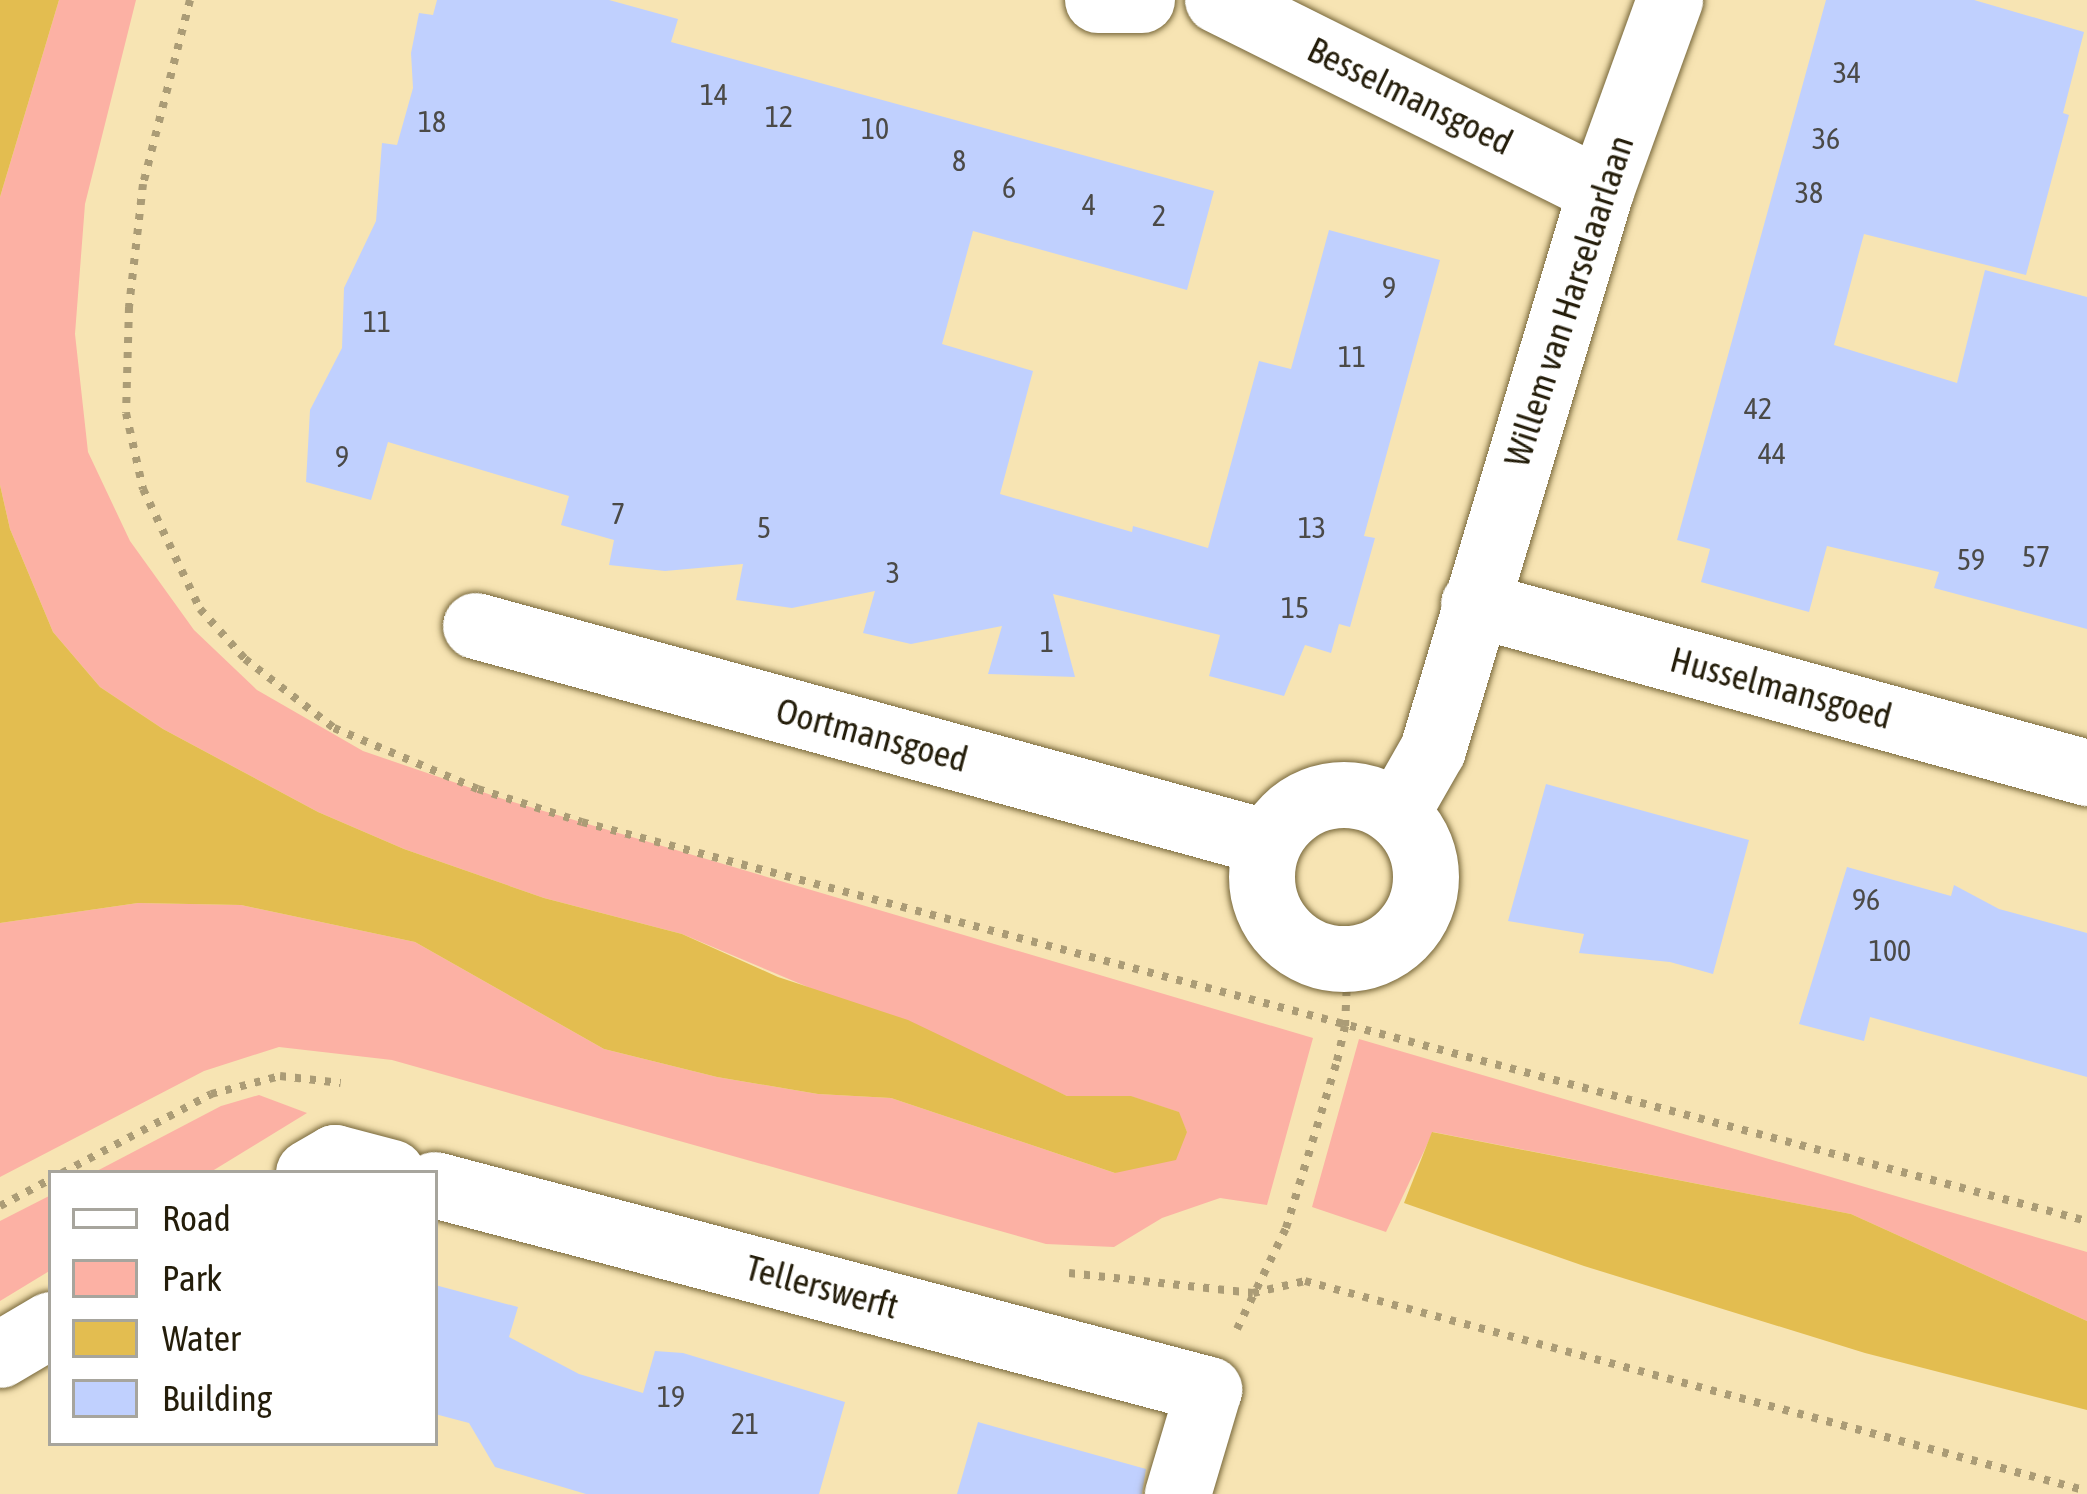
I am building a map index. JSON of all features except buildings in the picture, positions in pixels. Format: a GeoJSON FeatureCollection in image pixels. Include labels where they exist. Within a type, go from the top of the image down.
{"type":"FeatureCollection","features":[{"type":"Feature","properties":{"kind":"street"},"geometry":{"type":"LineString","coordinates":[[1097,0],[1142,0]]}},
{"type":"Feature","properties":{"kind":"street","name":"Besselmansgoed"},"geometry":{"type":"LineString","coordinates":[[1218,0],[1601,191]]}},
{"type":"Feature","properties":{"kind":"street","name":"Willem van Harselaarlaan"},"geometry":{"type":"LineString","coordinates":[[1474,604],[1601,191],[1670,0]]}},
{"type":"Feature","properties":{"kind":"street"},"geometry":{"type":"LineString","coordinates":[[1397,813],[1433,750],[1474,604]]}},
{"type":"Feature","properties":{"kind":"street","name":"Husselmansgoed"},"geometry":{"type":"LineString","coordinates":[[1474,604],[2087,773]]}},
{"type":"Feature","properties":{"kind":"street","name":"Oortmansgoed"},"geometry":{"type":"LineString","coordinates":[[476,626],[1268,843]]}},
{"type":"Feature","properties":{"kind":"street"},"geometry":{"type":"LineString","coordinates":[[1355,796],[1397,813],[1418,838],[1428,870],[1423,903],[1407,931],[1381,951],[1348,960],[1316,955],[1287,937],[1268,909],[1261,877],[1268,843],[1285,818],[1310,800],[1355,796]]}},
{"type":"Feature","properties":{"kind":"street"},"geometry":{"type":"LineString","coordinates":[[314,1170],[335,1158],[381,1170]]}},
{"type":"Feature","properties":{"kind":"street","name":"Tellerswerft"},"geometry":{"type":"LineString","coordinates":[[438,1185],[1208,1390]]}},
{"type":"Feature","properties":{"kind":"street"},"geometry":{"type":"LineString","coordinates":[[0,1355],[48,1327]]}},
{"type":"Feature","properties":{"kind":"street"},"geometry":{"type":"LineString","coordinates":[[1178,1494],[1208,1390]]}},
{"type":"Feature","properties":{"kind":"path"},"geometry":{"type":"LineString","coordinates":[[1208,1390],[1286,1228],[1346,1026],[1348,960]]}},
{"type":"Feature","properties":{"kind":"path"},"geometry":{"type":"LineString","coordinates":[[0,1206],[48,1181]]}},
{"type":"Feature","properties":{"kind":"path"},"geometry":{"type":"LineString","coordinates":[[1253,1293],[1306,1281],[2087,1491]]}},
{"type":"Feature","properties":{"kind":"green space"},"geometry":{"type":"Polygon","coordinates":[[[59,0],[136,0],[85,204],[75,334],[88,452],[130,541],[194,630],[257,690],[363,751],[503,799],[1313,1038],[1267,1205],[1220,1198],[1162,1218],[1114,1247],[1046,1244],[392,1060],[279,1047],[204,1071],[0,1177],[0,923],[138,903],[241,905],[415,942],[604,1049],[717,1077],[818,1094],[891,1098],[1115,1173],[1187,1132],[1178,1112],[1130,1096],[1067,1096],[682,934],[544,898],[404,849],[318,812],[163,729],[100,687],[53,632],[10,529],[0,485],[0,197],[59,0]]]}},
{"type":"Feature","properties":{"kind":"green space"},"geometry":{"type":"Polygon","coordinates":[[[1359,1039],[2087,1252],[2087,1321],[1851,1214],[1433,1132],[1386,1232],[1312,1207],[1359,1039]]]}},
{"type":"Feature","properties":{"kind":"green space"},"geometry":{"type":"Polygon","coordinates":[[[259,1095],[307,1113],[214,1170],[99,1170],[221,1106],[259,1095]]]}},
{"type":"Feature","properties":{"kind":"green space"},"geometry":{"type":"Polygon","coordinates":[[[48,1197],[48,1272],[0,1301],[0,1221],[48,1197]]]}},
{"type":"Feature","properties":{"kind":"water"},"geometry":{"type":"Polygon","coordinates":[[[0,0],[59,0],[0,197],[0,0]]]}},
{"type":"Feature","properties":{"kind":"water"},"geometry":{"type":"Polygon","coordinates":[[[0,485],[10,529],[53,632],[100,687],[163,729],[318,812],[404,849],[544,898],[682,934],[778,977],[908,1020],[1067,1096],[1131,1096],[1179,1112],[1187,1132],[1176,1160],[1115,1173],[891,1098],[818,1094],[717,1077],[604,1049],[415,942],[241,905],[138,903],[0,923],[0,485]]]}},
{"type":"Feature","properties":{"kind":"water"},"geometry":{"type":"Polygon","coordinates":[[[1432,1132],[1851,1214],[2087,1321],[2087,1410],[1865,1353],[1584,1266],[1404,1203],[1432,1132]]]}}]}
